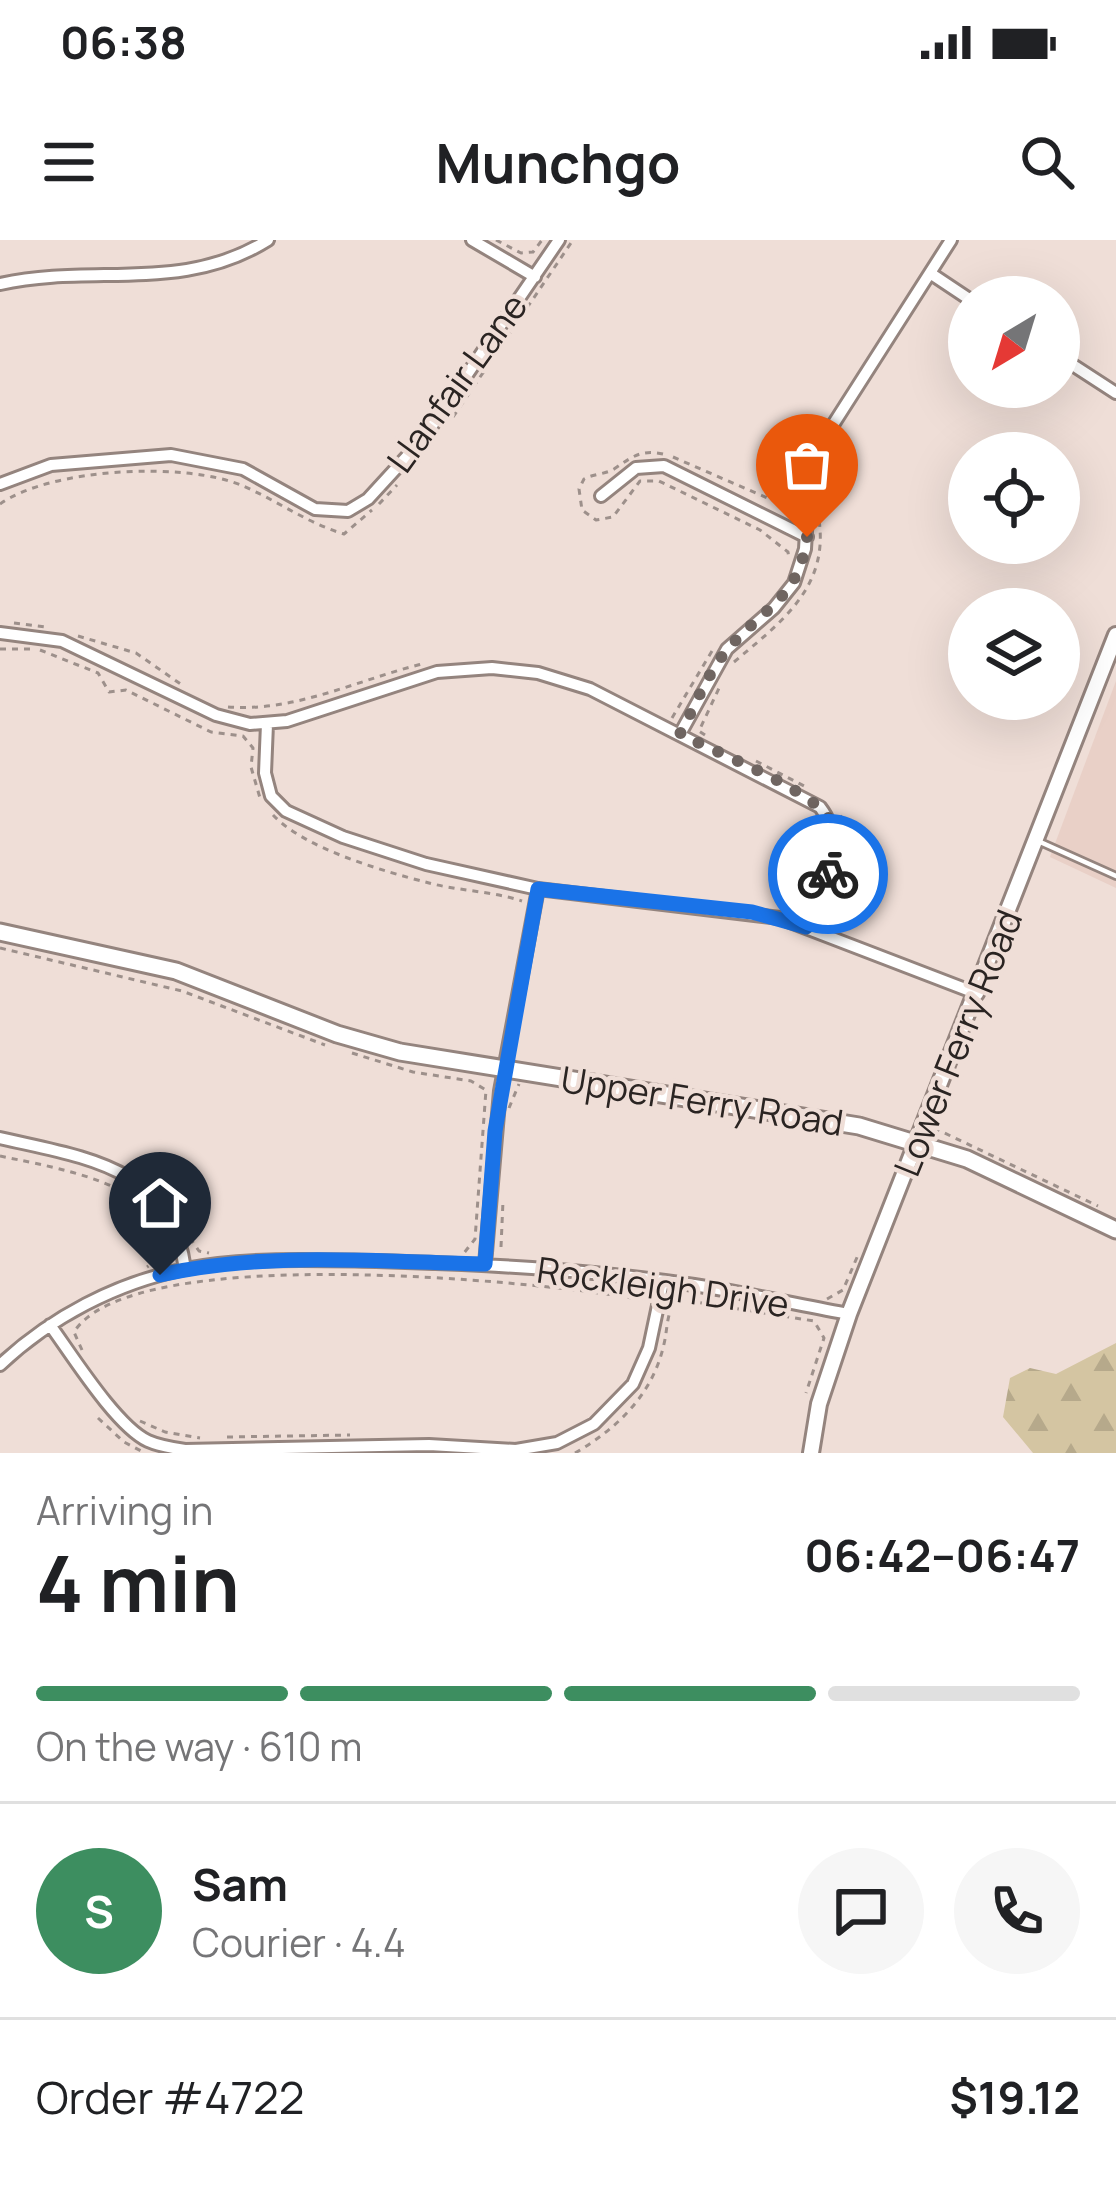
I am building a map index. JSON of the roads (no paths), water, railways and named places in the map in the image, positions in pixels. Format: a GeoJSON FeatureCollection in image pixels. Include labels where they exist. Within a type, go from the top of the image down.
{"type":"FeatureCollection","features":[{"type":"Feature","properties":{"kind":"main road","name":"Upper Ferry Road"},"geometry":{"type":"LineString","coordinates":[[0,932],[176,971],[375,1046],[817,1118],[920,1142],[1006,1175],[1116,1230]]}},
{"type":"Feature","properties":{"kind":"street"},"geometry":{"type":"LineString","coordinates":[[0,284],[189,272],[228,262],[268,240]]}},
{"type":"Feature","properties":{"kind":"street"},"geometry":{"type":"LineString","coordinates":[[472,240],[535,277]]}},
{"type":"Feature","properties":{"kind":"street","name":"Llanfair Lane"},"geometry":{"type":"LineString","coordinates":[[0,484],[51,465],[171,454],[243,469],[315,508],[348,511],[368,499],[423,439],[559,240]]}},
{"type":"Feature","properties":{"kind":"street"},"geometry":{"type":"LineString","coordinates":[[680,734],[727,650],[794,583],[807,537],[809,480],[822,442],[951,240]]}},
{"type":"Feature","properties":{"kind":"street"},"geometry":{"type":"LineString","coordinates":[[930,273],[948,285]]}},
{"type":"Feature","properties":{"kind":"street"},"geometry":{"type":"LineString","coordinates":[[1080,370],[1116,393]]}},
{"type":"Feature","properties":{"kind":"street"},"geometry":{"type":"LineString","coordinates":[[601,496],[636,468],[655,464],[807,537]]}},
{"type":"Feature","properties":{"kind":"street"},"geometry":{"type":"LineString","coordinates":[[0,633],[62,641],[216,715],[267,724],[437,672],[492,668],[564,679],[810,799],[828,818],[836,854],[806,927]]}},
{"type":"Feature","properties":{"kind":"street","name":"Lower Ferry Road"},"geometry":{"type":"LineString","coordinates":[[811,1453],[825,1384],[849,1314],[1116,635]]}},
{"type":"Feature","properties":{"kind":"street"},"geometry":{"type":"LineString","coordinates":[[267,724],[266,785],[286,812],[384,852],[538,889],[752,912],[806,927],[978,994]]}},
{"type":"Feature","properties":{"kind":"street"},"geometry":{"type":"LineString","coordinates":[[486,1257],[495,1131],[513,1072],[538,889]]}},
{"type":"Feature","properties":{"kind":"street"},"geometry":{"type":"LineString","coordinates":[[0,1138],[112,1168],[142,1184],[176,1225],[185,1269]]}},
{"type":"Feature","properties":{"kind":"street","name":"Rockleigh Drive"},"geometry":{"type":"LineString","coordinates":[[0,1365],[50,1325],[129,1285],[185,1269],[318,1260],[486,1257],[849,1314]]}},
{"type":"Feature","properties":{"kind":"street"},"geometry":{"type":"LineString","coordinates":[[50,1325],[113,1410],[151,1443],[185,1450],[429,1445],[516,1450],[576,1435],[621,1400],[650,1348],[663,1282]]}},
{"type":"Feature","properties":{"kind":"lane"},"geometry":{"type":"LineString","coordinates":[[1038,841],[1116,876]]}}]}
